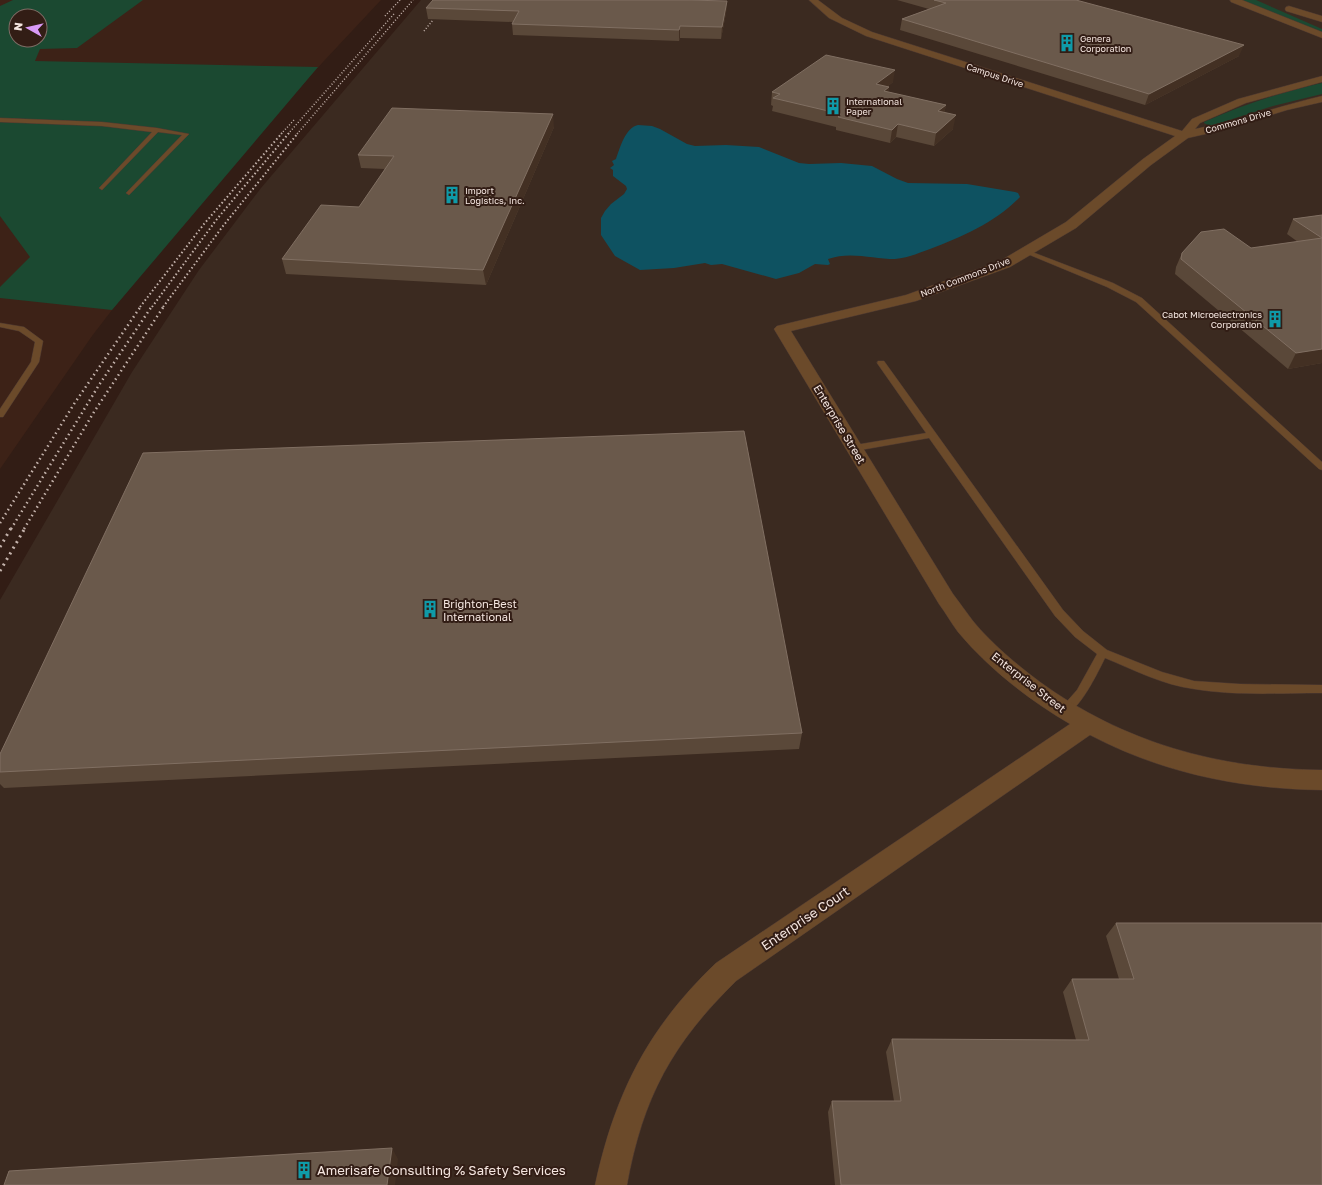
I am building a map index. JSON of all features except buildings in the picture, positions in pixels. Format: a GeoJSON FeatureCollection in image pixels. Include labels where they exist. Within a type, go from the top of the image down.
{"type":"FeatureCollection","features":[{"type":"Feature","properties":{"kind":"street","name":"Campus Drive"},"geometry":{"type":"LineString","coordinates":[[813,0],[829,14],[848,25],[869,34],[1184,135]]}},
{"type":"Feature","properties":{"kind":"street"},"geometry":{"type":"LineString","coordinates":[[1234,0],[1322,35]]}},
{"type":"Feature","properties":{"kind":"street"},"geometry":{"type":"LineString","coordinates":[[1322,19],[1277,6],[1322,26]]}},
{"type":"Feature","properties":{"kind":"street","name":"Commons Drive"},"geometry":{"type":"LineString","coordinates":[[1184,135],[1196,121],[1219,110],[1242,101],[1322,79]]}},
{"type":"Feature","properties":{"kind":"street","name":"Commons Drive"},"geometry":{"type":"LineString","coordinates":[[1184,135],[1219,128],[1284,108],[1322,99]]}},
{"type":"Feature","properties":{"kind":"street","name":"North Commons Drive"},"geometry":{"type":"LineString","coordinates":[[782,329],[911,298],[1005,264],[1071,224],[1147,162],[1184,135]]}},
{"type":"Feature","properties":{"kind":"street","name":"Enterprise Street"},"geometry":{"type":"LineString","coordinates":[[782,329],[946,599],[965,626],[990,652],[1026,683],[1065,711],[1088,724],[1151,752],[1211,769],[1273,778],[1322,780]]}},
{"type":"Feature","properties":{"kind":"street","name":"Enterprise Court"},"geometry":{"type":"LineString","coordinates":[[611,1185],[627,1119],[643,1082],[661,1048],[686,1012],[716,981],[726,972],[1088,724]]}},
{"type":"Feature","properties":{"kind":"lane"},"geometry":{"type":"LineString","coordinates":[[0,120],[102,124],[186,134],[129,193]]}},
{"type":"Feature","properties":{"kind":"lane"},"geometry":{"type":"LineString","coordinates":[[102,188],[157,130]]}},
{"type":"Feature","properties":{"kind":"lane"},"geometry":{"type":"LineString","coordinates":[[1027,252],[1110,285],[1139,300],[1322,467]]}},
{"type":"Feature","properties":{"kind":"lane"},"geometry":{"type":"LineString","coordinates":[[0,325],[21,329],[39,341],[35,362],[0,414]]}},
{"type":"Feature","properties":{"kind":"lane"},"geometry":{"type":"LineString","coordinates":[[881,363],[1059,613],[1080,634],[1103,653],[1160,676],[1194,685],[1240,688],[1322,689]]}},
{"type":"Feature","properties":{"kind":"lane"},"geometry":{"type":"LineString","coordinates":[[855,448],[931,435]]}},
{"type":"Feature","properties":{"kind":"lane"},"geometry":{"type":"LineString","coordinates":[[1065,711],[1081,693],[1103,653]]}},
{"type":"Feature","properties":{"kind":"shaded area"},"geometry":{"type":"Polygon","coordinates":[[[0,0],[381,0],[323,62],[204,195],[152,258],[92,336],[0,469],[0,0]]]}},
{"type":"Feature","properties":{"kind":"shaded area"},"geometry":{"type":"Polygon","coordinates":[[[421,0],[1322,0],[1322,1185],[0,1185],[0,600],[132,372],[199,270],[261,188],[421,0]]]}},
{"type":"Feature","properties":{"kind":"green space"},"geometry":{"type":"Polygon","coordinates":[[[13,0],[143,0],[77,48],[40,49],[35,61],[318,67],[112,310],[0,298],[0,287],[30,257],[0,216],[0,6],[13,0]]]}},
{"type":"Feature","properties":{"kind":"green space"},"geometry":{"type":"Polygon","coordinates":[[[1240,0],[1256,0],[1322,29],[1322,33],[1240,0]]]}},
{"type":"Feature","properties":{"kind":"green space"},"geometry":{"type":"Polygon","coordinates":[[[1322,83],[1322,94],[1273,106],[1210,126],[1204,123],[1262,100],[1292,90],[1322,83]]]}},
{"type":"Feature","properties":{"kind":"water"},"geometry":{"type":"Polygon","coordinates":[[[638,125],[652,126],[687,144],[695,146],[726,145],[759,147],[799,163],[841,163],[872,166],[908,183],[967,184],[1015,192],[1018,193],[1020,197],[1000,214],[966,234],[913,255],[895,259],[853,255],[836,257],[828,259],[830,264],[828,265],[815,264],[799,273],[776,279],[722,264],[711,265],[705,263],[674,268],[640,270],[615,256],[601,235],[601,218],[611,204],[624,194],[627,189],[626,186],[613,176],[613,170],[610,168],[614,165],[612,161],[616,159],[626,134],[633,127],[638,125]]]}},
{"type":"Feature","properties":{"kind":"railway"},"geometry":{"type":"LineString","coordinates":[[385,16],[400,0]]}},
{"type":"Feature","properties":{"kind":"railway"},"geometry":{"type":"LineString","coordinates":[[297,134],[413,0]]}},
{"type":"Feature","properties":{"kind":"railway"},"geometry":{"type":"LineString","coordinates":[[288,134],[394,14]]}},
{"type":"Feature","properties":{"kind":"railway"},"geometry":{"type":"LineString","coordinates":[[424,31],[433,20]]}},
{"type":"Feature","properties":{"kind":"railway"},"geometry":{"type":"LineString","coordinates":[[281,134],[294,120]]}},
{"type":"Feature","properties":{"kind":"railway"},"geometry":{"type":"LineString","coordinates":[[140,307],[204,224],[282,133]]}},
{"type":"Feature","properties":{"kind":"railway"},"geometry":{"type":"LineString","coordinates":[[152,307],[217,219],[289,133]]}},
{"type":"Feature","properties":{"kind":"railway"},"geometry":{"type":"LineString","coordinates":[[163,307],[223,226],[298,133]]}},
{"type":"Feature","properties":{"kind":"railway"},"geometry":{"type":"LineString","coordinates":[[0,523],[74,404],[141,306]]}},
{"type":"Feature","properties":{"kind":"railway"},"geometry":{"type":"LineString","coordinates":[[11,529],[99,385],[152,306]]}},
{"type":"Feature","properties":{"kind":"railway"},"geometry":{"type":"LineString","coordinates":[[24,529],[94,412],[164,306]]}},
{"type":"Feature","properties":{"kind":"railway"},"geometry":{"type":"LineString","coordinates":[[0,547],[11,528]]}},
{"type":"Feature","properties":{"kind":"railway"},"geometry":{"type":"LineString","coordinates":[[0,571],[25,528]]}},
{"type":"Feature","properties":{"kind":"place","name":"Genera Corporation"},"geometry":{"type":"Point","coordinates":[1067,43]}},
{"type":"Feature","properties":{"kind":"place","name":"International Paper"},"geometry":{"type":"Point","coordinates":[833,106]}},
{"type":"Feature","properties":{"kind":"place","name":"Import Logistics, Inc."},"geometry":{"type":"Point","coordinates":[452,195]}},
{"type":"Feature","properties":{"kind":"place","name":"Cabot Microelectronics Corporation"},"geometry":{"type":"Point","coordinates":[1275,319]}},
{"type":"Feature","properties":{"kind":"place","name":"Brighton-Best International"},"geometry":{"type":"Point","coordinates":[430,609]}},
{"type":"Feature","properties":{"kind":"place","name":"Amerisafe Consulting % Safety Services"},"geometry":{"type":"Point","coordinates":[304,1170]}}]}
